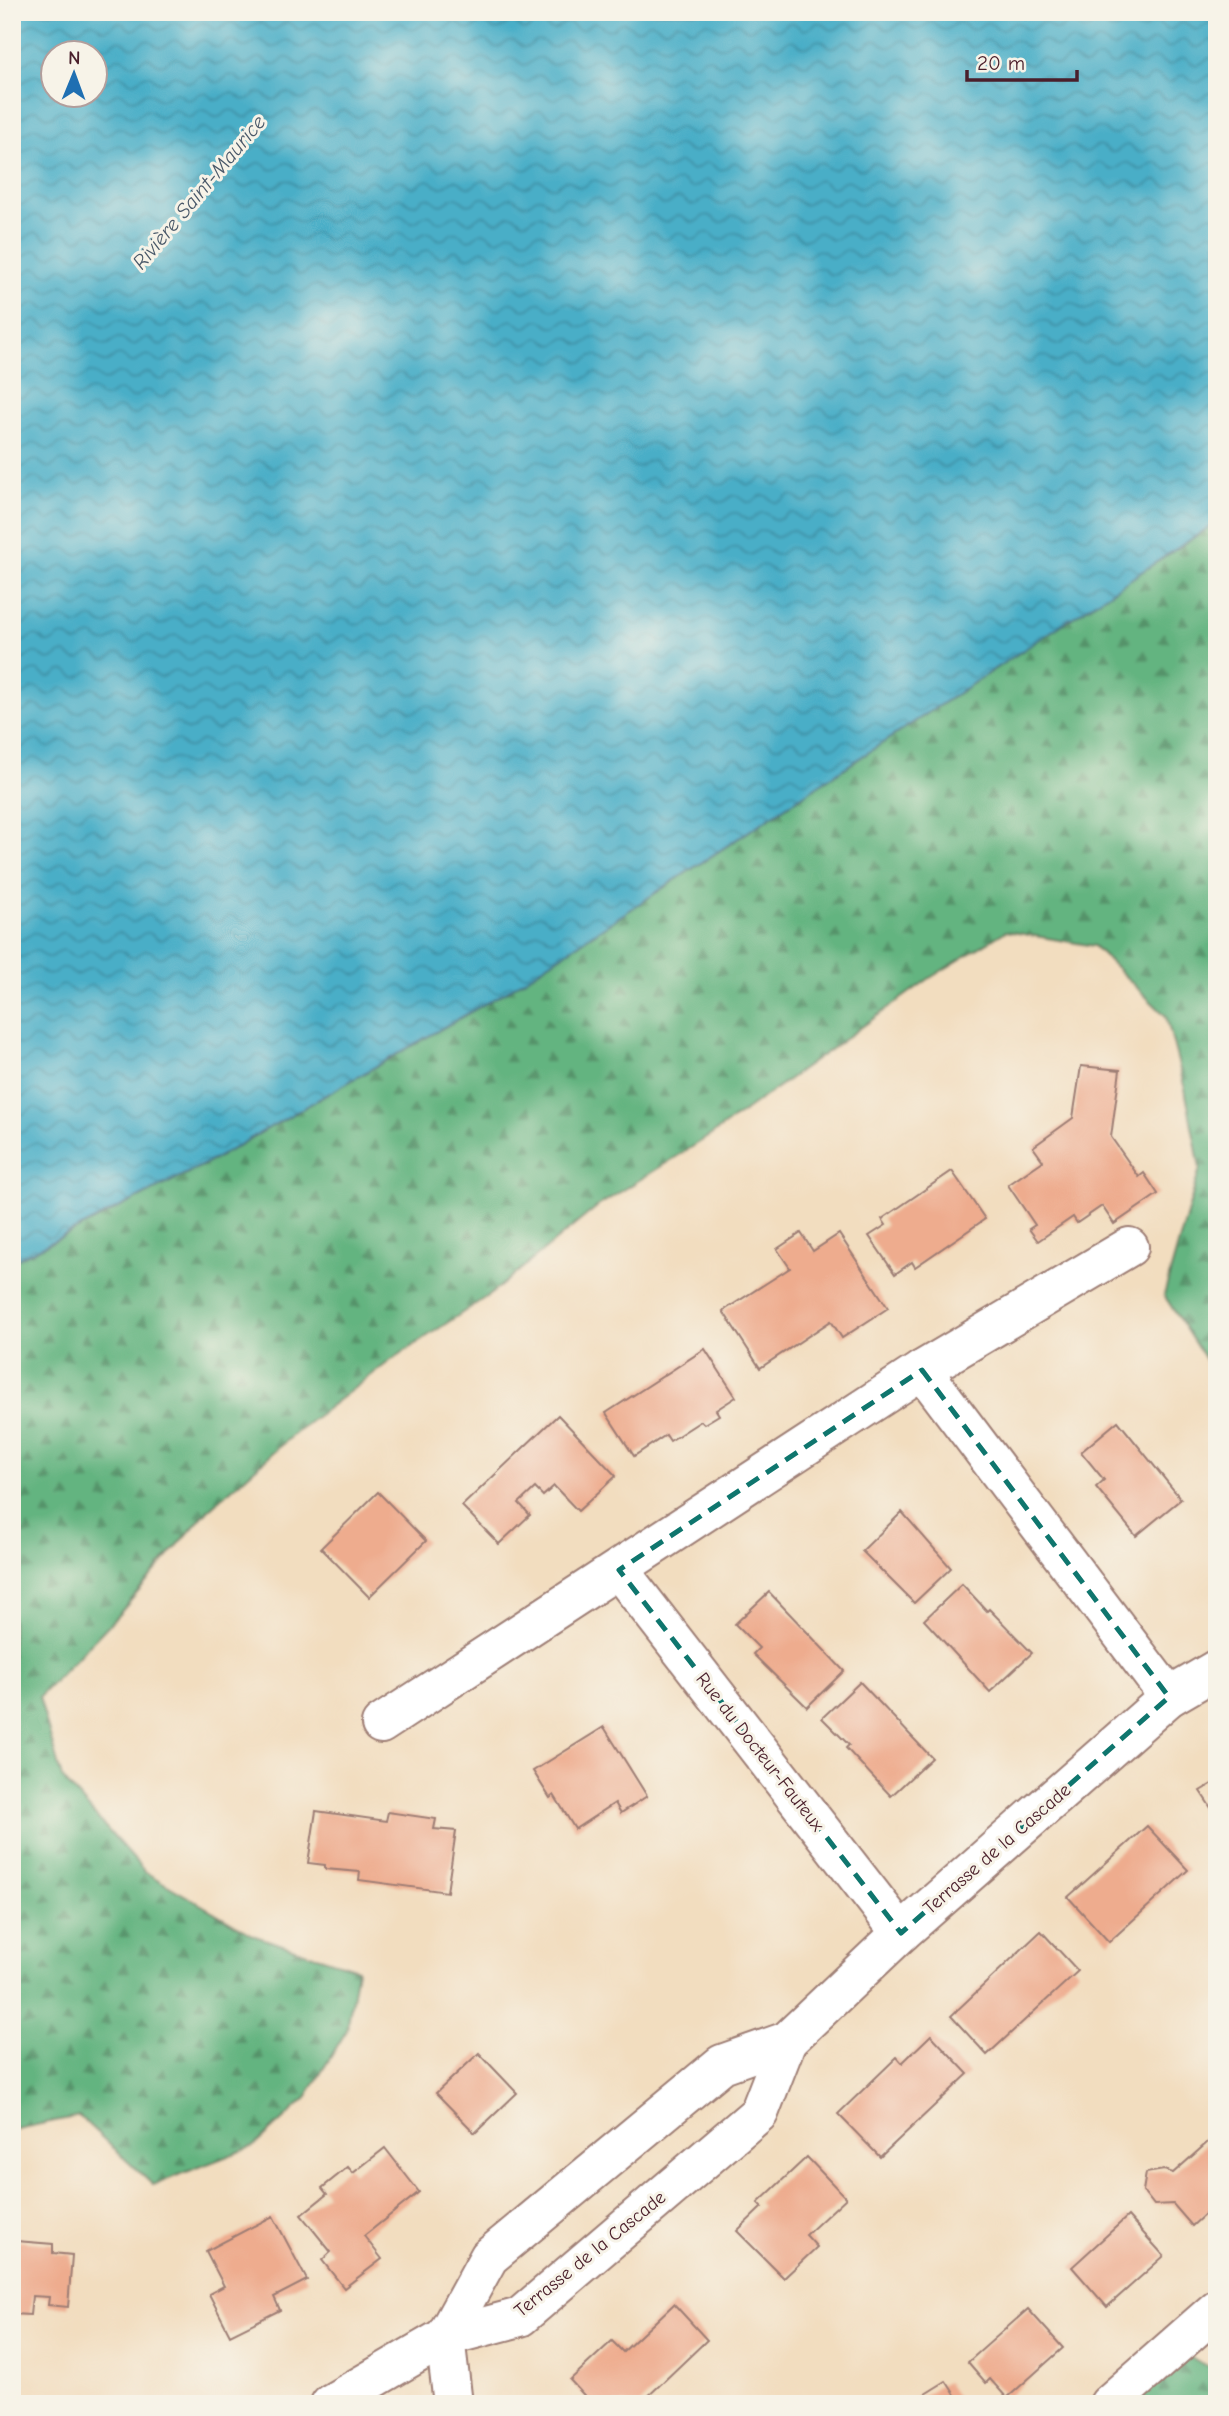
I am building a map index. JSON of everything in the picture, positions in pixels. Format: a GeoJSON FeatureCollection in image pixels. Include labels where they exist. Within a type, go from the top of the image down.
{"type":"FeatureCollection","features":[{"type":"Feature","properties":{"kind":"street"},"geometry":{"type":"LineString","coordinates":[[381,1724],[922,1370],[1129,1247]]}},
{"type":"Feature","properties":{"kind":"street"},"geometry":{"type":"LineString","coordinates":[[922,1370],[1170,1698]]}},
{"type":"Feature","properties":{"kind":"street","name":"Rue du Docteur-Fauteux"},"geometry":{"type":"LineString","coordinates":[[619,1570],[901,1933]]}},
{"type":"Feature","properties":{"kind":"street","name":"Terrasse de la Cascade"},"geometry":{"type":"LineString","coordinates":[[445,2337],[489,2257],[722,2064],[787,2041],[901,1933],[1170,1698],[1217,1669]]}},
{"type":"Feature","properties":{"kind":"street","name":"Terrasse de la Cascade"},"geometry":{"type":"LineString","coordinates":[[330,2404],[445,2337],[520,2317],[759,2113],[787,2041]]}},
{"type":"Feature","properties":{"kind":"street"},"geometry":{"type":"LineString","coordinates":[[1110,2404],[1217,2309]]}},
{"type":"Feature","properties":{"kind":"street"},"geometry":{"type":"LineString","coordinates":[[445,2337],[453,2404]]}},
{"type":"Feature","properties":{"kind":"highlighted area"},"geometry":{"type":"Polygon","coordinates":[[[922,1370],[1169,1697],[901,1933],[619,1570],[922,1370]]]}},
{"type":"Feature","properties":{"kind":"green space"},"geometry":{"type":"Polygon","coordinates":[[[1217,522],[1217,1378],[1164,1295],[1200,1168],[1185,1089],[1166,1016],[1094,946],[1006,931],[930,978],[711,1135],[598,1206],[492,1293],[390,1361],[296,1432],[208,1510],[120,1613],[39,1697],[62,1778],[145,1872],[255,1936],[357,1969],[347,2030],[305,2099],[254,2146],[153,2185],[79,2116],[12,2130],[12,1262],[213,1160],[507,991],[1217,522]]]}},
{"type":"Feature","properties":{"kind":"green space"},"geometry":{"type":"Polygon","coordinates":[[[1173,2347],[1217,2372],[1217,2404],[1109,2404],[1173,2347]]]}},
{"type":"Feature","properties":{"kind":"water","name":"Rivière Saint-Maurice"},"geometry":{"type":"Polygon","coordinates":[[[12,12],[1217,12],[1217,522],[507,991],[213,1160],[12,1262],[12,12]]]}},
{"type":"Feature","properties":{"kind":"building"},"geometry":{"type":"Polygon","coordinates":[[[1081,1066],[1120,1070],[1111,1137],[1139,1177],[1144,1173],[1158,1194],[1114,1224],[1102,1206],[1077,1223],[1073,1217],[1038,1241],[1029,1229],[1035,1225],[1008,1185],[1043,1161],[1033,1147],[1073,1118],[1081,1066]]]}},
{"type":"Feature","properties":{"kind":"building"},"geometry":{"type":"Polygon","coordinates":[[[952,1171],[985,1219],[915,1267],[912,1262],[895,1274],[869,1236],[886,1225],[882,1219],[952,1171]]]}},
{"type":"Feature","properties":{"kind":"building"},"geometry":{"type":"Polygon","coordinates":[[[801,1233],[813,1251],[839,1234],[888,1308],[842,1338],[831,1321],[760,1368],[723,1311],[790,1268],[777,1249],[801,1233]]]}},
{"type":"Feature","properties":{"kind":"building"},"geometry":{"type":"Polygon","coordinates":[[[705,1349],[736,1397],[716,1410],[719,1415],[704,1424],[701,1421],[670,1441],[666,1435],[634,1456],[606,1413],[705,1349]]]}},
{"type":"Feature","properties":{"kind":"building"},"geometry":{"type":"Polygon","coordinates":[[[558,1415],[616,1476],[578,1511],[554,1486],[543,1496],[535,1488],[519,1503],[530,1515],[499,1544],[462,1506],[558,1415]]]}},
{"type":"Feature","properties":{"kind":"building"},"geometry":{"type":"Polygon","coordinates":[[[1118,1421],[1181,1499],[1136,1536],[1096,1487],[1104,1480],[1081,1452],[1118,1421]]]}},
{"type":"Feature","properties":{"kind":"building"},"geometry":{"type":"Polygon","coordinates":[[[378,1492],[426,1541],[369,1597],[321,1548],[378,1492]]]}},
{"type":"Feature","properties":{"kind":"building"},"geometry":{"type":"Polygon","coordinates":[[[902,1512],[951,1568],[914,1603],[862,1551],[902,1512]]]}},
{"type":"Feature","properties":{"kind":"building"},"geometry":{"type":"Polygon","coordinates":[[[962,1584],[1032,1653],[990,1692],[924,1620],[962,1584]]]}},
{"type":"Feature","properties":{"kind":"building"},"geometry":{"type":"Polygon","coordinates":[[[769,1592],[844,1671],[807,1707],[753,1654],[759,1648],[735,1624],[769,1592]]]}},
{"type":"Feature","properties":{"kind":"building"},"geometry":{"type":"Polygon","coordinates":[[[860,1682],[932,1758],[891,1796],[846,1748],[849,1745],[822,1718],[860,1682]]]}},
{"type":"Feature","properties":{"kind":"building"},"geometry":{"type":"Polygon","coordinates":[[[604,1727],[647,1796],[621,1813],[615,1803],[575,1829],[554,1795],[550,1798],[533,1771],[604,1727]]]}},
{"type":"Feature","properties":{"kind":"building"},"geometry":{"type":"Polygon","coordinates":[[[1217,1781],[1217,1817],[1200,1791],[1217,1781]]]}},
{"type":"Feature","properties":{"kind":"building"},"geometry":{"type":"Polygon","coordinates":[[[316,1811],[386,1821],[388,1812],[436,1819],[434,1829],[456,1831],[447,1892],[359,1880],[360,1872],[325,1869],[325,1865],[308,1863],[316,1811]]]}},
{"type":"Feature","properties":{"kind":"building"},"geometry":{"type":"Polygon","coordinates":[[[1147,1826],[1188,1870],[1109,1942],[1068,1897],[1147,1826]]]}},
{"type":"Feature","properties":{"kind":"building"},"geometry":{"type":"Polygon","coordinates":[[[1041,1931],[1078,1971],[987,2055],[951,2016],[1041,1931]]]}},
{"type":"Feature","properties":{"kind":"building"},"geometry":{"type":"Polygon","coordinates":[[[931,2035],[968,2074],[880,2157],[838,2114],[897,2057],[902,2063],[931,2035]]]}},
{"type":"Feature","properties":{"kind":"building"},"geometry":{"type":"Polygon","coordinates":[[[479,2053],[517,2093],[475,2133],[436,2093],[479,2053]]]}},
{"type":"Feature","properties":{"kind":"building"},"geometry":{"type":"Polygon","coordinates":[[[1217,2134],[1217,2203],[1192,2226],[1173,2204],[1154,2205],[1143,2191],[1146,2173],[1164,2170],[1173,2173],[1217,2134]]]}},
{"type":"Feature","properties":{"kind":"building"},"geometry":{"type":"Polygon","coordinates":[[[385,2148],[419,2192],[364,2236],[382,2259],[344,2288],[322,2260],[331,2252],[301,2215],[327,2194],[322,2188],[348,2167],[353,2173],[385,2148]]]}},
{"type":"Feature","properties":{"kind":"building"},"geometry":{"type":"Polygon","coordinates":[[[807,2157],[846,2198],[806,2235],[817,2247],[784,2278],[737,2231],[762,2207],[758,2203],[807,2157]]]}},
{"type":"Feature","properties":{"kind":"building"},"geometry":{"type":"Polygon","coordinates":[[[273,2216],[307,2280],[274,2297],[280,2310],[230,2335],[209,2294],[224,2286],[206,2251],[273,2216]]]}},
{"type":"Feature","properties":{"kind":"building"},"geometry":{"type":"Polygon","coordinates":[[[1128,2216],[1164,2256],[1107,2307],[1072,2267],[1128,2216]]]}},
{"type":"Feature","properties":{"kind":"building"},"geometry":{"type":"Polygon","coordinates":[[[16,2241],[53,2244],[53,2253],[72,2255],[68,2307],[48,2305],[49,2297],[32,2296],[30,2315],[12,2314],[16,2241]]]}},
{"type":"Feature","properties":{"kind":"building"},"geometry":{"type":"Polygon","coordinates":[[[674,2304],[707,2340],[640,2404],[592,2404],[570,2380],[612,2341],[623,2352],[674,2304]]]}},
{"type":"Feature","properties":{"kind":"building"},"geometry":{"type":"Polygon","coordinates":[[[1028,2309],[1063,2348],[1007,2398],[990,2379],[986,2383],[968,2362],[1028,2309]]]}},
{"type":"Feature","properties":{"kind":"building"},"geometry":{"type":"Polygon","coordinates":[[[946,2381],[961,2404],[909,2404],[946,2381]]]}}]}
